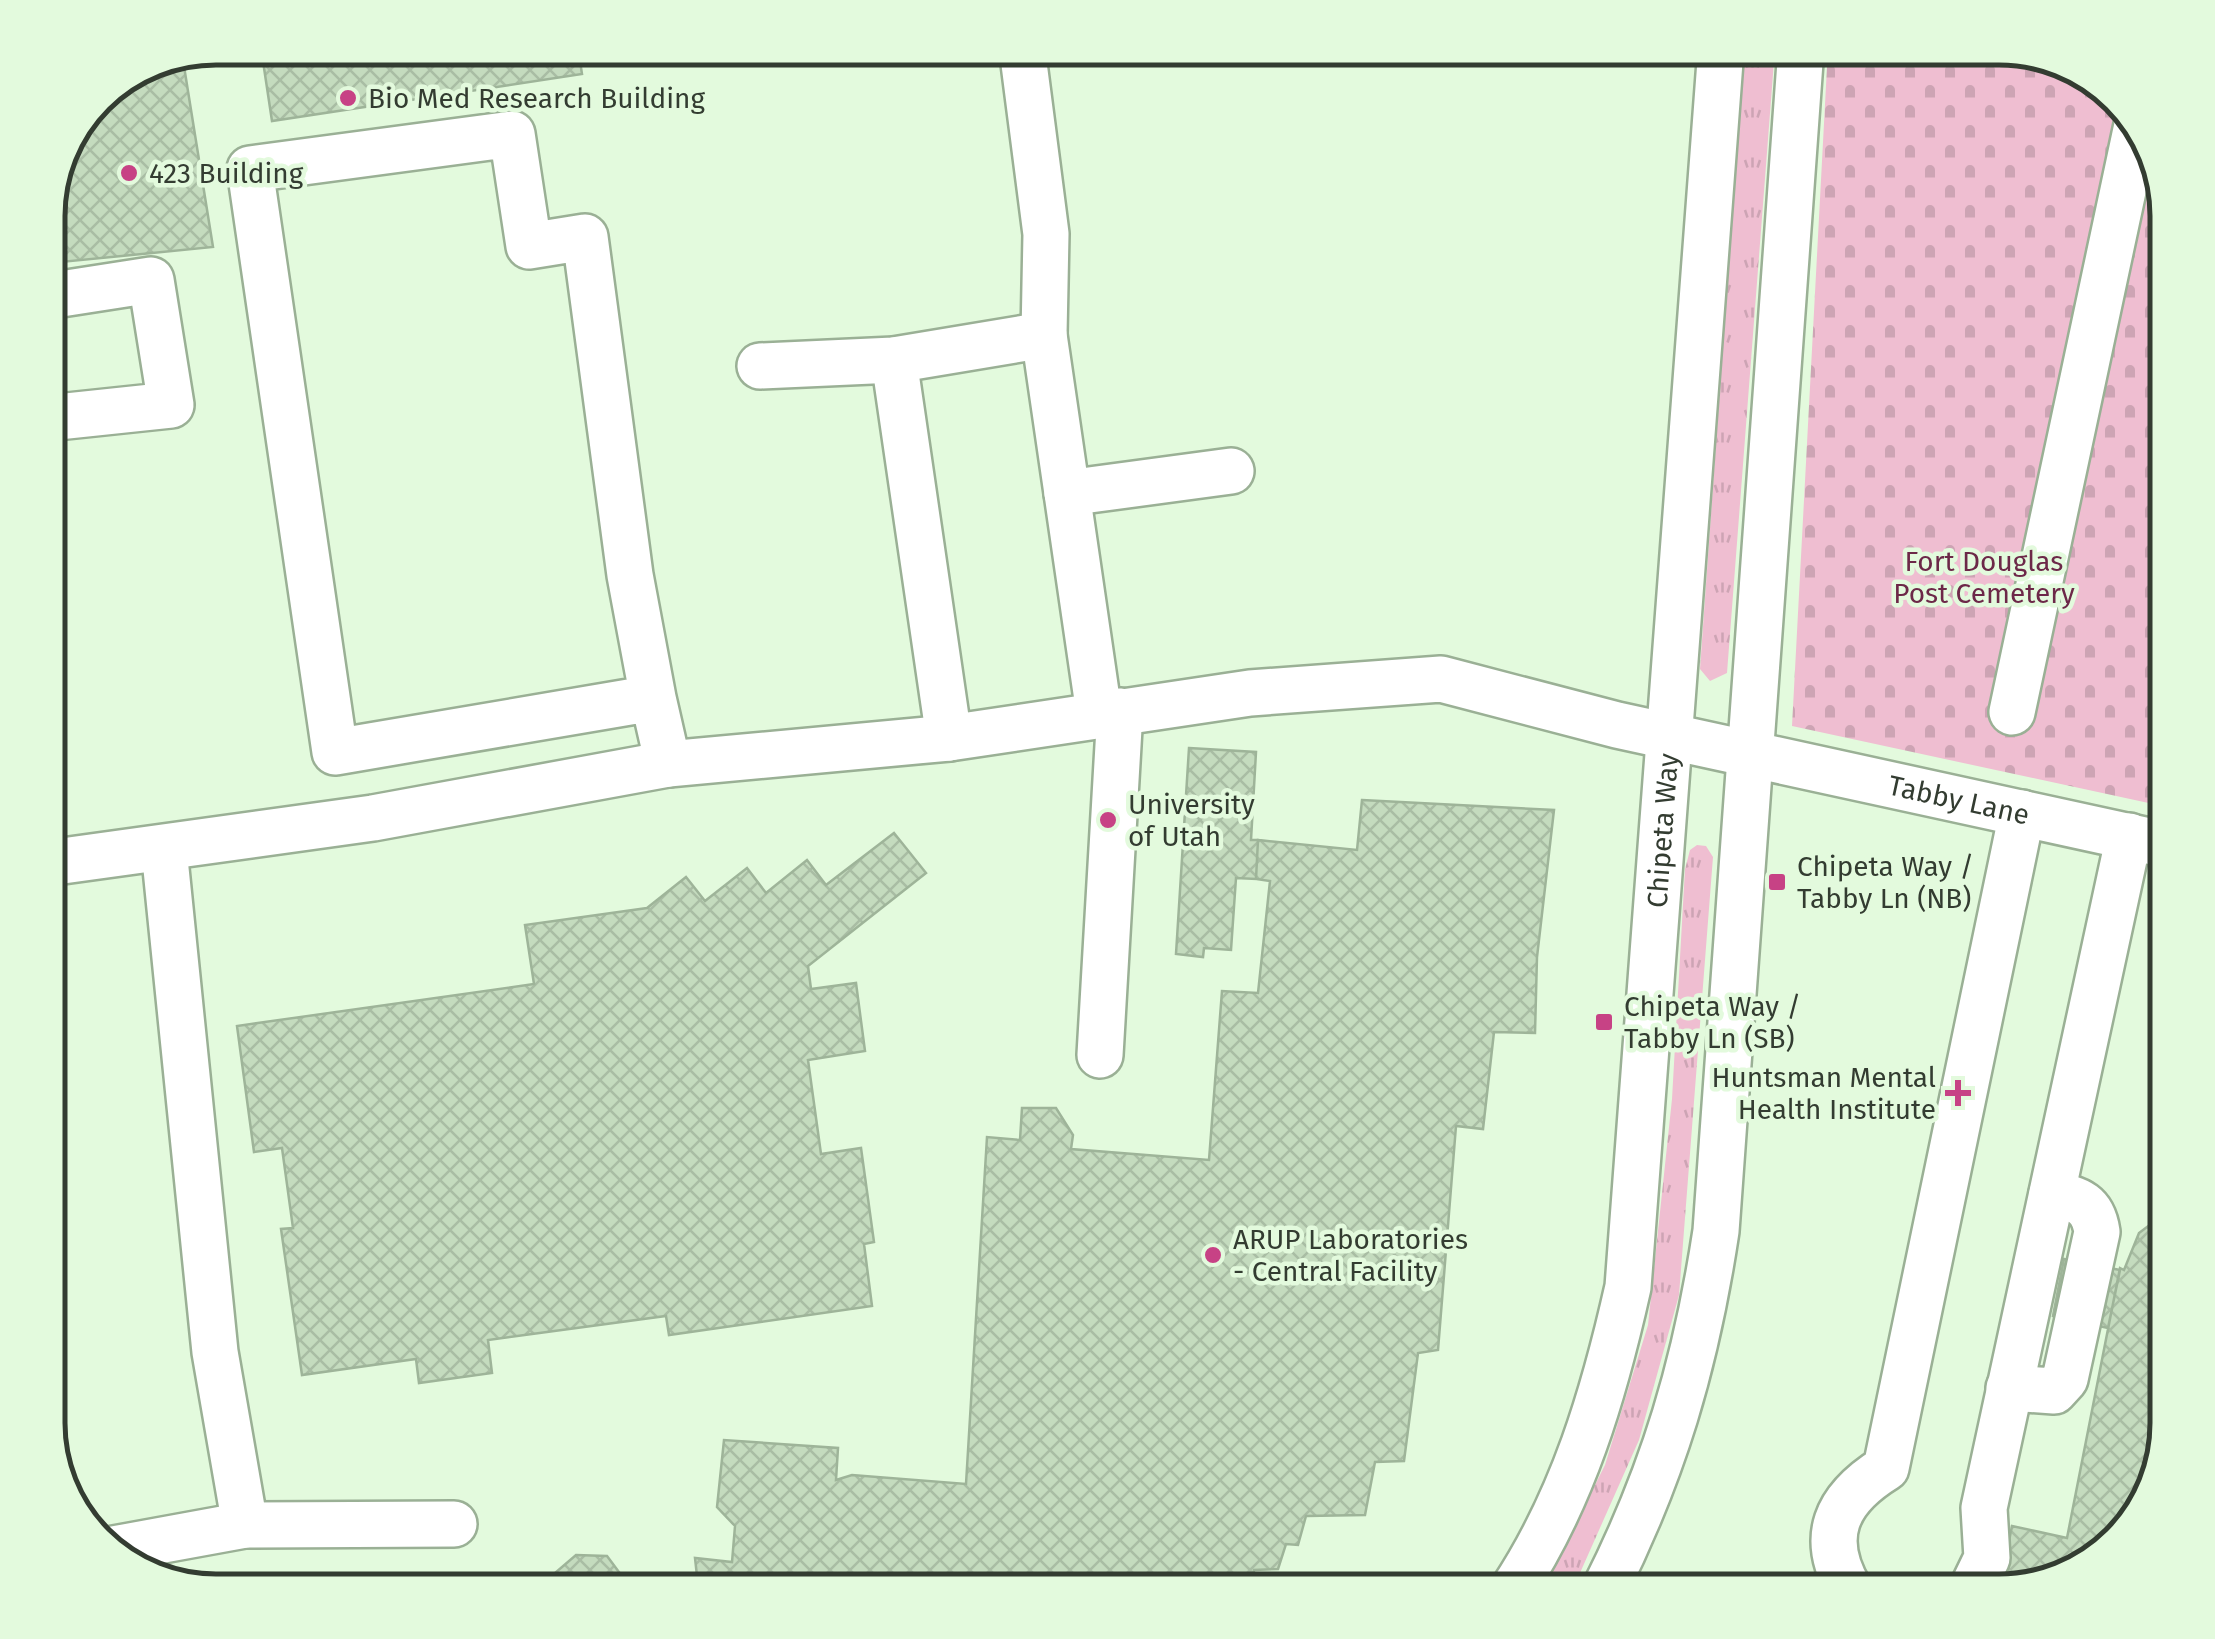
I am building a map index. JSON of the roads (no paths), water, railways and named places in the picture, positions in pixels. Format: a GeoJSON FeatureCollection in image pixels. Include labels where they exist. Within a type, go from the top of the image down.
{"type":"FeatureCollection","features":[{"type":"Feature","properties":{"kind":"street"},"geometry":{"type":"LineString","coordinates":[[1024,65],[1046,234],[1044,335],[1067,493],[1110,712],[1100,1055]]}},
{"type":"Feature","properties":{"kind":"street","name":"Chipeta Way"},"geometry":{"type":"LineString","coordinates":[[1522,1574],[1555,1513],[1587,1440],[1628,1287],[1719,65]]}},
{"type":"Feature","properties":{"kind":"street"},"geometry":{"type":"LineString","coordinates":[[1612,1574],[1666,1453],[1704,1309],[1723,1142],[1800,65]]}},
{"type":"Feature","properties":{"kind":"street"},"geometry":{"type":"LineString","coordinates":[[340,823],[334,752],[250,169],[512,134],[529,246],[585,237],[630,575],[668,764]]}},
{"type":"Feature","properties":{"kind":"street"},"geometry":{"type":"LineString","coordinates":[[2012,712],[2132,146]]}},
{"type":"Feature","properties":{"kind":"street"},"geometry":{"type":"LineString","coordinates":[[65,293],[151,280],[171,405],[65,416]]}},
{"type":"Feature","properties":{"kind":"street"},"geometry":{"type":"LineString","coordinates":[[760,366],[894,360],[1044,335]]}},
{"type":"Feature","properties":{"kind":"street"},"geometry":{"type":"LineString","coordinates":[[894,360],[949,738]]}},
{"type":"Feature","properties":{"kind":"street"},"geometry":{"type":"LineString","coordinates":[[1067,493],[1231,471]]}},
{"type":"Feature","properties":{"kind":"street","name":"Tabby Lane"},"geometry":{"type":"LineString","coordinates":[[65,861],[340,823],[668,764],[949,738],[1250,693],[1442,679],[1748,754],[2148,840]]}},
{"type":"Feature","properties":{"kind":"street"},"geometry":{"type":"LineString","coordinates":[[334,752],[653,698]]}},
{"type":"Feature","properties":{"kind":"street"},"geometry":{"type":"LineString","coordinates":[[1842,1574],[1834,1556],[1834,1524],[1855,1487],[1886,1468],[2022,814]]}},
{"type":"Feature","properties":{"kind":"street"},"geometry":{"type":"LineString","coordinates":[[1980,1574],[1988,1558],[1984,1508],[2052,1194],[2148,840]]}},
{"type":"Feature","properties":{"kind":"street"},"geometry":{"type":"LineString","coordinates":[[164,849],[215,1352],[245,1524]]}},
{"type":"Feature","properties":{"kind":"street"},"geometry":{"type":"LineString","coordinates":[[129,1546],[245,1524],[454,1524]]}},
{"type":"Feature","properties":{"kind":"place","name":"Bio Med Research Building"},"geometry":{"type":"Point","coordinates":[348,98]}},
{"type":"Feature","properties":{"kind":"place","name":"423 Building"},"geometry":{"type":"Point","coordinates":[129,173]}},
{"type":"Feature","properties":{"kind":"place","name":"University of Utah"},"geometry":{"type":"Point","coordinates":[1108,820]}},
{"type":"Feature","properties":{"kind":"place","name":"Chipeta Way / Tabby Ln (NB)"},"geometry":{"type":"Point","coordinates":[1777,882]}},
{"type":"Feature","properties":{"kind":"place","name":"Chipeta Way / Tabby Ln (SB)"},"geometry":{"type":"Point","coordinates":[1604,1022]}},
{"type":"Feature","properties":{"kind":"place","name":"Huntsman Mental Health Institute"},"geometry":{"type":"Point","coordinates":[1958,1093]}},
{"type":"Feature","properties":{"kind":"place","name":"ARUP Laboratories - Central Facility"},"geometry":{"type":"Point","coordinates":[1213,1255]}},
{"type":"Feature","properties":{"kind":"park label","name":"Fort Douglas Post Cemetery"},"geometry":{"type":"Point","coordinates":[1984,577]}}]}
